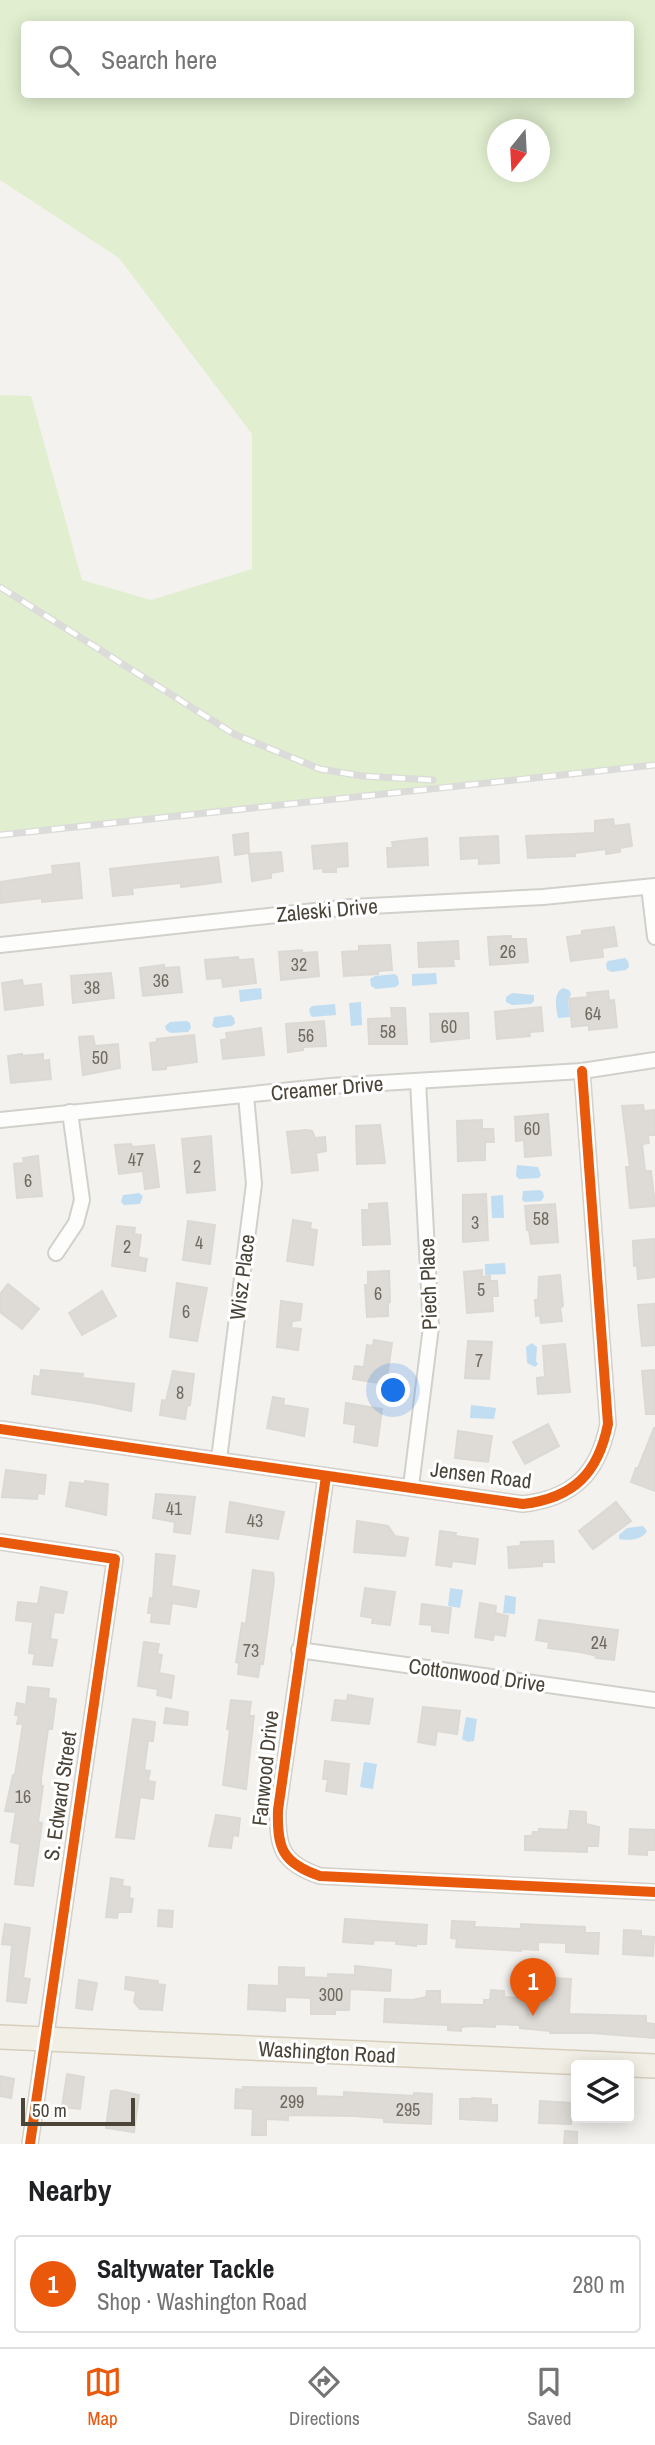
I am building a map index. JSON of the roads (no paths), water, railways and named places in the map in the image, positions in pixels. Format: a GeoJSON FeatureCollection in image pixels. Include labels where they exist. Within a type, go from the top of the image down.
{"type":"FeatureCollection","features":[{"type":"Feature","properties":{"kind":"main road","name":"Washington Road"},"geometry":{"type":"LineString","coordinates":[[0,2037],[655,2066]]}},
{"type":"Feature","properties":{"kind":"street"},"geometry":{"type":"LineString","coordinates":[[652,887],[655,937]]}},
{"type":"Feature","properties":{"kind":"street","name":"Zaleski Drive"},"geometry":{"type":"LineString","coordinates":[[0,945],[351,907],[543,897],[652,887]]}},
{"type":"Feature","properties":{"kind":"street","name":"Creamer Drive"},"geometry":{"type":"LineString","coordinates":[[0,1120],[246,1094],[582,1071],[655,1060]]}},
{"type":"Feature","properties":{"kind":"street","name":"Jensen Road"},"geometry":{"type":"LineString","coordinates":[[0,1429],[523,1504],[561,1495],[585,1476],[603,1450],[608,1424],[582,1071]]}},
{"type":"Feature","properties":{"kind":"street","name":"Piech Place"},"geometry":{"type":"LineString","coordinates":[[411,1486],[431,1327],[418,1081]]}},
{"type":"Feature","properties":{"kind":"street","name":"Wisz Place"},"geometry":{"type":"LineString","coordinates":[[219,1460],[254,1184],[246,1094]]}},
{"type":"Feature","properties":{"kind":"street"},"geometry":{"type":"LineString","coordinates":[[56,1253],[76,1223],[82,1200],[70,1112]]}},
{"type":"Feature","properties":{"kind":"street","name":"Fanwood Drive"},"geometry":{"type":"LineString","coordinates":[[326,1476],[278,1810],[277,1837],[284,1854],[301,1870],[320,1876],[655,1892]]}},
{"type":"Feature","properties":{"kind":"street","name":"S. Edward Street"},"geometry":{"type":"LineString","coordinates":[[0,1542],[115,1559],[30,2144]]}},
{"type":"Feature","properties":{"kind":"street","name":"Cottonwood Drive"},"geometry":{"type":"LineString","coordinates":[[299,1650],[655,1700]]}},
{"type":"Feature","properties":{"kind":"water"},"geometry":{"type":"Polygon","coordinates":[[[625,958],[629,967],[626,970],[607,970],[608,961],[625,958]]]}},
{"type":"Feature","properties":{"kind":"water"},"geometry":{"type":"Polygon","coordinates":[[[436,973],[437,984],[412,986],[412,974],[436,973]]]}},
{"type":"Feature","properties":{"kind":"water"},"geometry":{"type":"Polygon","coordinates":[[[395,974],[399,984],[396,987],[376,989],[371,986],[370,979],[375,976],[395,974]]]}},
{"type":"Feature","properties":{"kind":"water"},"geometry":{"type":"Polygon","coordinates":[[[261,988],[262,999],[240,1002],[239,990],[261,988]]]}},
{"type":"Feature","properties":{"kind":"water"},"geometry":{"type":"Polygon","coordinates":[[[563,988],[571,994],[568,1001],[570,1017],[558,1018],[556,997],[563,988]]]}},
{"type":"Feature","properties":{"kind":"water"},"geometry":{"type":"Polygon","coordinates":[[[512,993],[534,995],[534,1001],[531,1004],[512,1005],[506,1002],[506,997],[512,993]]]}},
{"type":"Feature","properties":{"kind":"water"},"geometry":{"type":"Polygon","coordinates":[[[361,1002],[362,1025],[351,1026],[349,1003],[361,1002]]]}},
{"type":"Feature","properties":{"kind":"water"},"geometry":{"type":"Polygon","coordinates":[[[335,1004],[336,1015],[312,1017],[310,1014],[309,1009],[312,1006],[335,1004]]]}},
{"type":"Feature","properties":{"kind":"water"},"geometry":{"type":"Polygon","coordinates":[[[231,1015],[235,1023],[232,1026],[212,1026],[214,1017],[231,1015]]]}},
{"type":"Feature","properties":{"kind":"water"},"geometry":{"type":"Polygon","coordinates":[[[187,1021],[191,1028],[188,1032],[171,1033],[166,1030],[165,1026],[170,1022],[187,1021]]]}},
{"type":"Feature","properties":{"kind":"water"},"geometry":{"type":"Polygon","coordinates":[[[517,1165],[538,1167],[541,1175],[539,1178],[519,1179],[516,1176],[517,1165]]]}},
{"type":"Feature","properties":{"kind":"water"},"geometry":{"type":"Polygon","coordinates":[[[540,1190],[544,1197],[541,1201],[522,1200],[523,1191],[540,1190]]]}},
{"type":"Feature","properties":{"kind":"water"},"geometry":{"type":"Polygon","coordinates":[[[139,1193],[143,1196],[140,1204],[124,1205],[121,1202],[123,1195],[139,1193]]]}},
{"type":"Feature","properties":{"kind":"water"},"geometry":{"type":"Polygon","coordinates":[[[503,1195],[504,1218],[492,1218],[491,1196],[503,1195]]]}},
{"type":"Feature","properties":{"kind":"water"},"geometry":{"type":"Polygon","coordinates":[[[505,1263],[506,1274],[485,1275],[485,1264],[505,1263]]]}},
{"type":"Feature","properties":{"kind":"water"},"geometry":{"type":"Polygon","coordinates":[[[532,1343],[537,1347],[538,1364],[535,1367],[527,1363],[526,1347],[532,1343]]]}},
{"type":"Feature","properties":{"kind":"water"},"geometry":{"type":"Polygon","coordinates":[[[471,1405],[496,1408],[494,1419],[470,1418],[471,1405]]]}},
{"type":"Feature","properties":{"kind":"water"},"geometry":{"type":"Polygon","coordinates":[[[643,1526],[647,1531],[639,1538],[619,1539],[619,1535],[627,1528],[643,1526]]]}},
{"type":"Feature","properties":{"kind":"water"},"geometry":{"type":"Polygon","coordinates":[[[450,1588],[463,1590],[460,1608],[448,1606],[450,1588]]]}},
{"type":"Feature","properties":{"kind":"water"},"geometry":{"type":"Polygon","coordinates":[[[505,1595],[516,1597],[515,1614],[503,1613],[505,1595]]]}},
{"type":"Feature","properties":{"kind":"water"},"geometry":{"type":"Polygon","coordinates":[[[466,1717],[477,1719],[474,1741],[462,1739],[466,1717]]]}},
{"type":"Feature","properties":{"kind":"water"},"geometry":{"type":"Polygon","coordinates":[[[364,1762],[377,1764],[373,1789],[360,1787],[364,1762]]]}},
{"type":"Feature","properties":{"kind":"railway"},"geometry":{"type":"LineString","coordinates":[[0,587],[234,734],[320,769],[362,776],[433,780]]}},
{"type":"Feature","properties":{"kind":"railway"},"geometry":{"type":"LineString","coordinates":[[0,835],[655,765]]}},
{"type":"Feature","properties":{"kind":"place","name":"Saltywater Tackle"},"geometry":{"type":"Point","coordinates":[533,2016]}}]}
